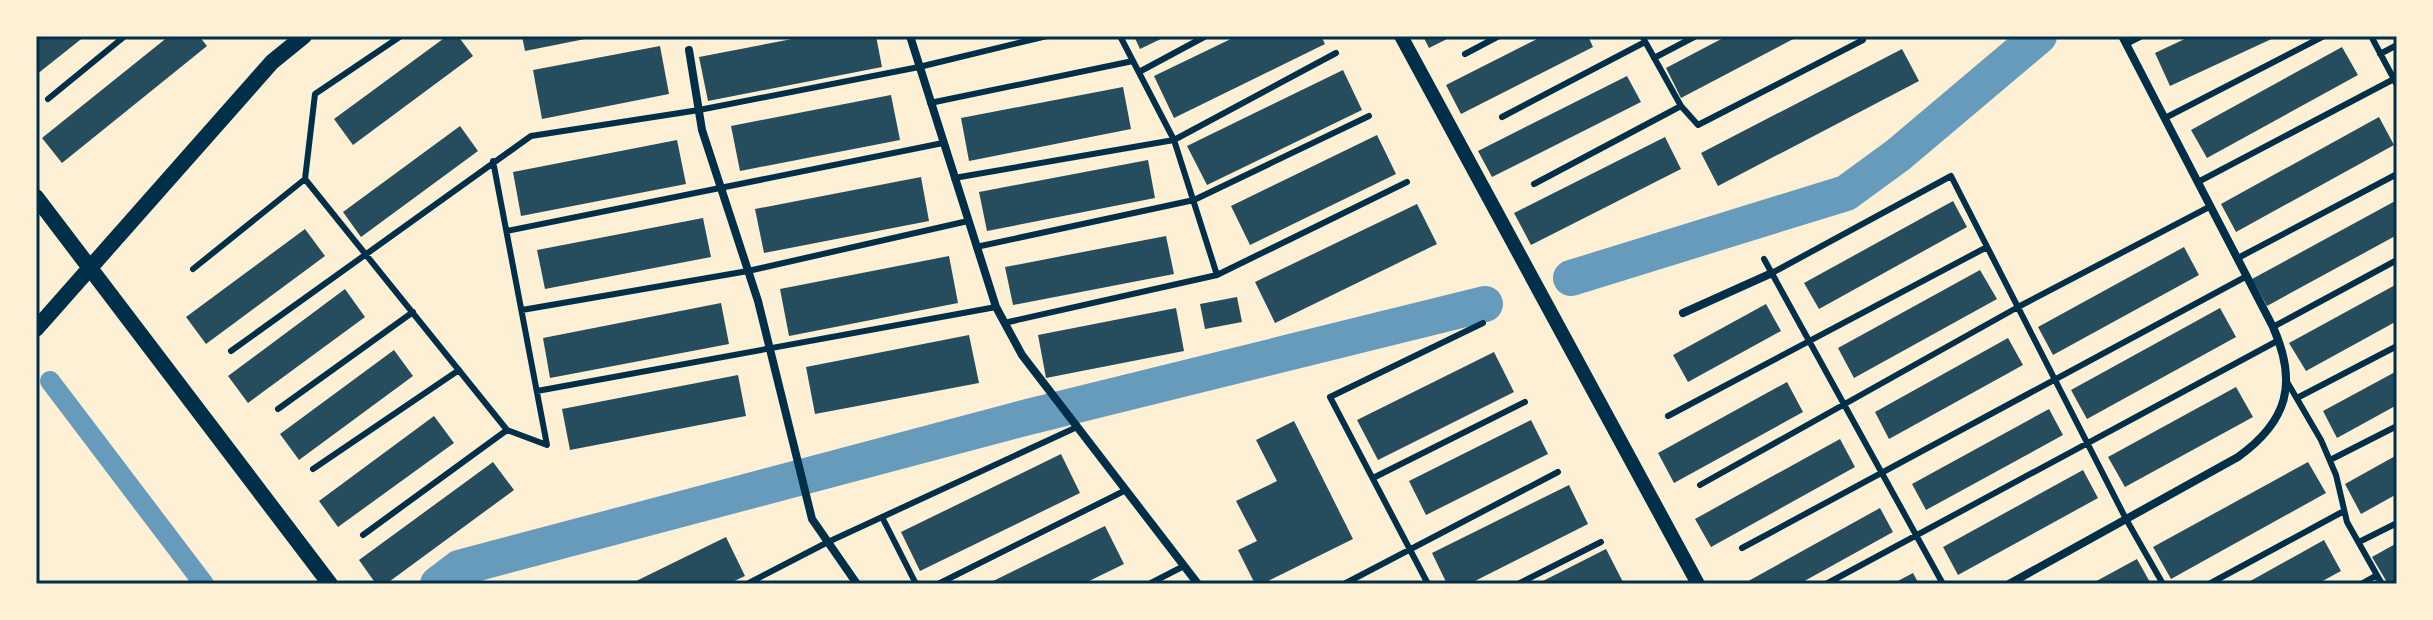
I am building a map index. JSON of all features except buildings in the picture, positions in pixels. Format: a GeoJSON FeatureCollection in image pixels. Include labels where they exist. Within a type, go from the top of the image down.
{"type":"FeatureCollection","features":[{"type":"Feature","properties":{"kind":"main road"},"geometry":{"type":"LineString","coordinates":[[36,329],[272,62],[304,36]]}},
{"type":"Feature","properties":{"kind":"main road"},"geometry":{"type":"LineString","coordinates":[[36,197],[330,584]]}},
{"type":"Feature","properties":{"kind":"street"},"geometry":{"type":"LineString","coordinates":[[910,36],[976,247],[1004,323],[1022,355],[1198,584]]}},
{"type":"Feature","properties":{"kind":"street"},"geometry":{"type":"LineString","coordinates":[[1401,36],[1698,584]]}},
{"type":"Feature","properties":{"kind":"street"},"geometry":{"type":"LineString","coordinates":[[2009,584],[2252,447],[2283,409],[2286,380],[2279,340],[2124,40]]}},
{"type":"Feature","properties":{"kind":"street"},"geometry":{"type":"LineString","coordinates":[[689,50],[699,110],[771,347],[812,519],[857,584]]}},
{"type":"Feature","properties":{"kind":"street"},"geometry":{"type":"LineString","coordinates":[[1683,313],[1772,273]]}},
{"type":"Feature","properties":{"kind":"lane"},"geometry":{"type":"LineString","coordinates":[[48,99],[125,36]]}},
{"type":"Feature","properties":{"kind":"lane"},"geometry":{"type":"LineString","coordinates":[[193,269],[305,179],[315,94],[401,36]]}},
{"type":"Feature","properties":{"kind":"lane"},"geometry":{"type":"LineString","coordinates":[[231,351],[531,136],[699,110],[919,67],[1047,36]]}},
{"type":"Feature","properties":{"kind":"lane"},"geometry":{"type":"LineString","coordinates":[[1120,36],[1174,140],[1217,275]]}},
{"type":"Feature","properties":{"kind":"lane"},"geometry":{"type":"LineString","coordinates":[[1139,72],[1206,36]]}},
{"type":"Feature","properties":{"kind":"lane"},"geometry":{"type":"LineString","coordinates":[[1465,54],[1499,36]]}},
{"type":"Feature","properties":{"kind":"lane"},"geometry":{"type":"LineString","coordinates":[[1654,58],[1696,36]]}},
{"type":"Feature","properties":{"kind":"lane"},"geometry":{"type":"LineString","coordinates":[[1502,117],[1643,39],[1681,106],[1698,125],[1863,40],[1861,36]]}},
{"type":"Feature","properties":{"kind":"lane"},"geometry":{"type":"LineString","coordinates":[[2124,40],[2142,36]]}},
{"type":"Feature","properties":{"kind":"lane"},"geometry":{"type":"LineString","coordinates":[[2165,118],[2324,36]]}},
{"type":"Feature","properties":{"kind":"lane"},"geometry":{"type":"LineString","coordinates":[[2198,182],[2396,82],[2371,36]]}},
{"type":"Feature","properties":{"kind":"lane"},"geometry":{"type":"LineString","coordinates":[[2380,54],[2397,45]]}},
{"type":"Feature","properties":{"kind":"lane"},"geometry":{"type":"LineString","coordinates":[[954,178],[1174,140],[1336,53]]}},
{"type":"Feature","properties":{"kind":"lane"},"geometry":{"type":"LineString","coordinates":[[930,103],[1133,61]]}},
{"type":"Feature","properties":{"kind":"lane"},"geometry":{"type":"LineString","coordinates":[[1534,184],[1681,106]]}},
{"type":"Feature","properties":{"kind":"lane"},"geometry":{"type":"LineString","coordinates":[[976,247],[1194,200],[1369,116]]}},
{"type":"Feature","properties":{"kind":"lane"},"geometry":{"type":"LineString","coordinates":[[507,231],[943,143]]}},
{"type":"Feature","properties":{"kind":"lane"},"geometry":{"type":"LineString","coordinates":[[305,179],[507,430],[547,445],[493,161]]}},
{"type":"Feature","properties":{"kind":"lane"},"geometry":{"type":"LineString","coordinates":[[2238,258],[2397,174]]}},
{"type":"Feature","properties":{"kind":"lane"},"geometry":{"type":"LineString","coordinates":[[1772,273],[1951,176],[2126,519],[2163,584]]}},
{"type":"Feature","properties":{"kind":"lane"},"geometry":{"type":"LineString","coordinates":[[1004,323],[1217,275],[1407,182]]}},
{"type":"Feature","properties":{"kind":"lane"},"geometry":{"type":"LineString","coordinates":[[1700,485],[2018,307],[2211,206]]}},
{"type":"Feature","properties":{"kind":"lane"},"geometry":{"type":"LineString","coordinates":[[522,310],[748,271],[968,221]]}},
{"type":"Feature","properties":{"kind":"lane"},"geometry":{"type":"LineString","coordinates":[[1668,416],[1808,339],[1987,247]]}},
{"type":"Feature","properties":{"kind":"lane"},"geometry":{"type":"LineString","coordinates":[[1764,259],[1943,584]]}},
{"type":"Feature","properties":{"kind":"lane"},"geometry":{"type":"LineString","coordinates":[[2273,327],[2397,260]]}},
{"type":"Feature","properties":{"kind":"lane"},"geometry":{"type":"LineString","coordinates":[[1742,548],[2247,276]]}},
{"type":"Feature","properties":{"kind":"lane"},"geometry":{"type":"LineString","coordinates":[[537,391],[996,307]]}},
{"type":"Feature","properties":{"kind":"lane"},"geometry":{"type":"LineString","coordinates":[[278,409],[413,312]]}},
{"type":"Feature","properties":{"kind":"lane"},"geometry":{"type":"LineString","coordinates":[[1428,584],[1408,552],[1375,477],[1330,397],[1483,323]]}},
{"type":"Feature","properties":{"kind":"lane"},"geometry":{"type":"LineString","coordinates":[[1826,584],[2279,340]]}},
{"type":"Feature","properties":{"kind":"lane"},"geometry":{"type":"LineString","coordinates":[[2297,398],[2397,346]]}},
{"type":"Feature","properties":{"kind":"lane"},"geometry":{"type":"LineString","coordinates":[[313,469],[459,370]]}},
{"type":"Feature","properties":{"kind":"lane"},"geometry":{"type":"LineString","coordinates":[[2286,380],[2330,460],[2344,511],[2382,584]]}},
{"type":"Feature","properties":{"kind":"lane"},"geometry":{"type":"LineString","coordinates":[[1375,477],[1525,402]]}},
{"type":"Feature","properties":{"kind":"lane"},"geometry":{"type":"LineString","coordinates":[[2330,460],[2397,426]]}},
{"type":"Feature","properties":{"kind":"lane"},"geometry":{"type":"LineString","coordinates":[[747,584],[828,542],[1077,427]]}},
{"type":"Feature","properties":{"kind":"lane"},"geometry":{"type":"LineString","coordinates":[[363,535],[507,430]]}},
{"type":"Feature","properties":{"kind":"lane"},"geometry":{"type":"LineString","coordinates":[[1344,584],[1558,472]]}},
{"type":"Feature","properties":{"kind":"lane"},"geometry":{"type":"LineString","coordinates":[[938,584],[1126,490]]}},
{"type":"Feature","properties":{"kind":"lane"},"geometry":{"type":"LineString","coordinates":[[2209,584],[2344,511]]}},
{"type":"Feature","properties":{"kind":"lane"},"geometry":{"type":"LineString","coordinates":[[882,517],[916,584]]}},
{"type":"Feature","properties":{"kind":"lane"},"geometry":{"type":"LineString","coordinates":[[2359,542],[2397,523]]}},
{"type":"Feature","properties":{"kind":"lane"},"geometry":{"type":"LineString","coordinates":[[1518,584],[1601,542]]}},
{"type":"Feature","properties":{"kind":"lane"},"geometry":{"type":"LineString","coordinates":[[1149,584],[1184,566]]}},
{"type":"Feature","properties":{"kind":"lane"},"geometry":{"type":"LineString","coordinates":[[2361,584],[2377,575]]}},
{"type":"Feature","properties":{"kind":"waterway"},"geometry":{"type":"LineString","coordinates":[[1571,278],[1846,193],[1898,155],[2039,36]]}},
{"type":"Feature","properties":{"kind":"waterway"},"geometry":{"type":"LineString","coordinates":[[438,584],[459,568],[1028,417],[1485,304]]}},
{"type":"Feature","properties":{"kind":"waterway"},"geometry":{"type":"LineString","coordinates":[[50,381],[204,584]]}}]}
